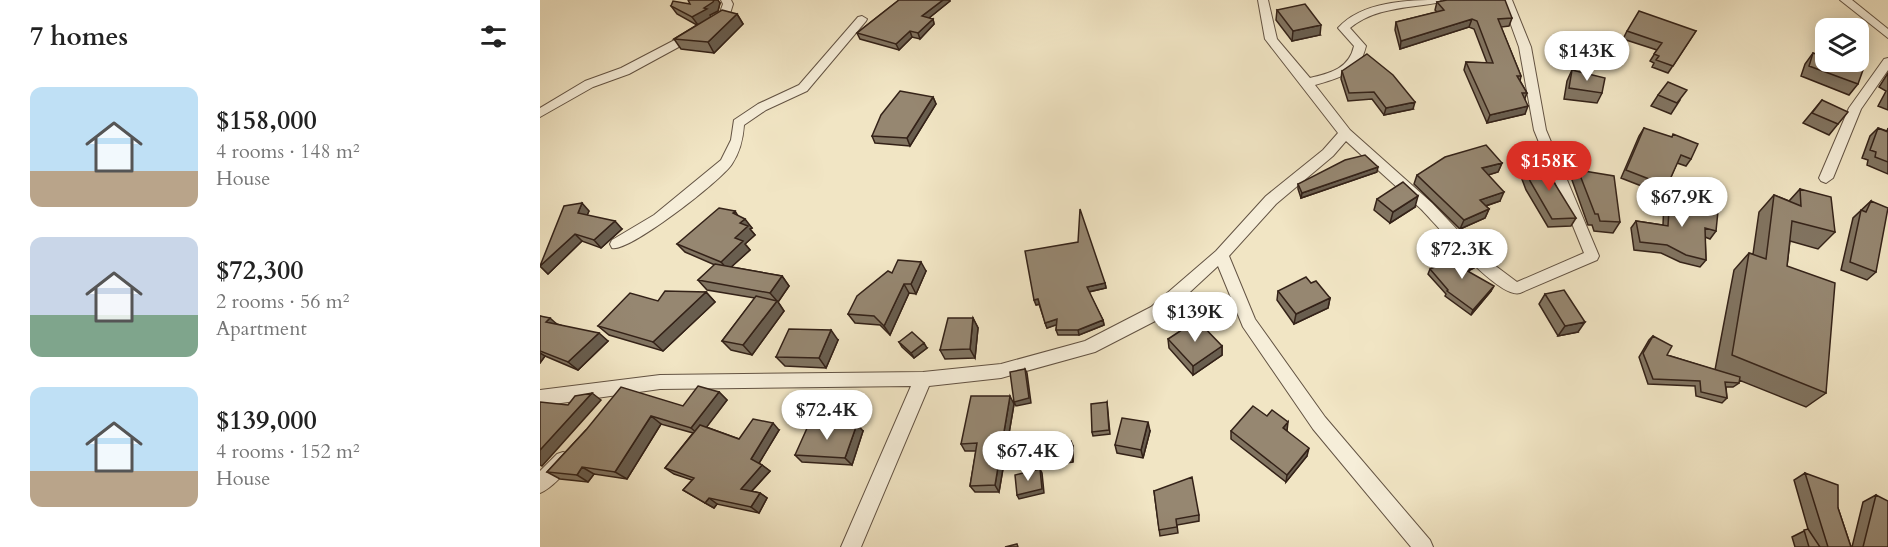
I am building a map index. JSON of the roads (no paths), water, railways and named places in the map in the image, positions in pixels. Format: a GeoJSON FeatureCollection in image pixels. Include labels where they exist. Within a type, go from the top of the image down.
{"type":"FeatureCollection","features":[{"type":"Feature","properties":{"kind":"street"},"geometry":{"type":"LineString","coordinates":[[540,112],[589,84],[625,71],[717,22],[724,17],[728,4],[726,0]]}},
{"type":"Feature","properties":{"kind":"street"},"geometry":{"type":"LineString","coordinates":[[1263,0],[1271,39],[1280,53],[1308,83],[1345,134],[1427,207],[1476,258],[1515,290],[1592,256],[1540,130],[1525,47],[1507,0]]}},
{"type":"Feature","properties":{"kind":"street"},"geometry":{"type":"LineString","coordinates":[[1308,83],[1339,74],[1354,65],[1359,57],[1360,45],[1344,28],[1352,19],[1379,10],[1436,0]]}},
{"type":"Feature","properties":{"kind":"street"},"geometry":{"type":"LineString","coordinates":[[1845,0],[1888,35]]}},
{"type":"Feature","properties":{"kind":"street"},"geometry":{"type":"LineString","coordinates":[[617,244],[659,219],[726,164],[737,140],[738,123],[762,107],[803,88],[862,19]]}},
{"type":"Feature","properties":{"kind":"street"},"geometry":{"type":"LineString","coordinates":[[1826,178],[1855,108],[1888,62]]}},
{"type":"Feature","properties":{"kind":"street"},"geometry":{"type":"LineString","coordinates":[[540,398],[660,382],[923,379],[1001,371],[1089,347],[1157,312],[1221,255],[1271,200],[1328,153],[1345,134]]}},
{"type":"Feature","properties":{"kind":"street"},"geometry":{"type":"LineString","coordinates":[[1221,255],[1249,322],[1319,423],[1423,547]]}},
{"type":"Feature","properties":{"kind":"street"},"geometry":{"type":"LineString","coordinates":[[851,547],[923,379]]}},
{"type":"Feature","properties":{"kind":"street"},"geometry":{"type":"LineString","coordinates":[[611,404],[625,387]]}},
{"type":"Feature","properties":{"kind":"street"},"geometry":{"type":"LineString","coordinates":[[540,484],[576,446]]}}]}
